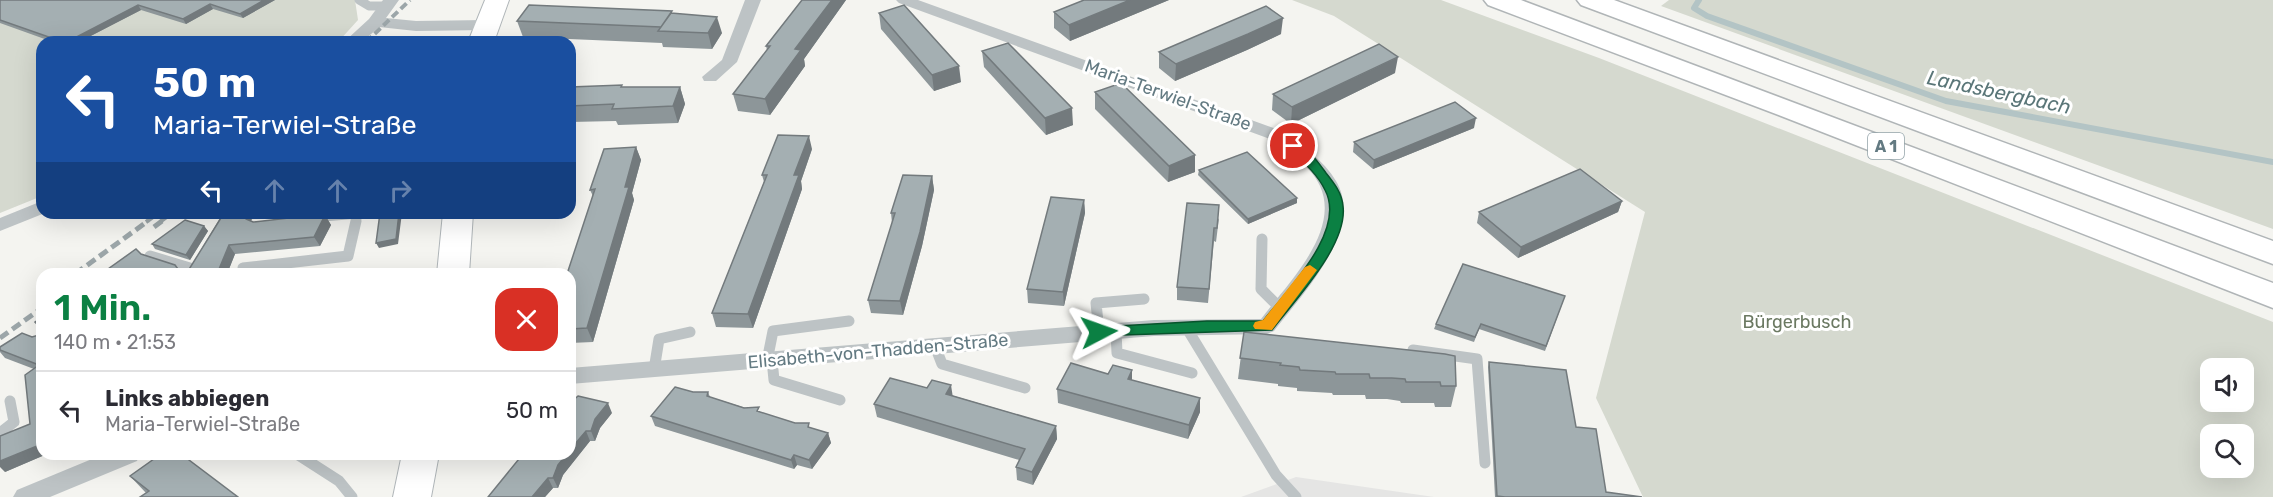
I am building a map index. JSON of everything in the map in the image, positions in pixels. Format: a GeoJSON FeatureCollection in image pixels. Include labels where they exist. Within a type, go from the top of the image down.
{"type":"FeatureCollection","features":[{"type":"Feature","properties":{"kind":"highway","name":"A 1"},"geometry":{"type":"LineString","coordinates":[[1497,0],[1765,100],[2273,296]]}},
{"type":"Feature","properties":{"kind":"highway","name":"A 1"},"geometry":{"type":"LineString","coordinates":[[1590,0],[2273,253]]}},
{"type":"Feature","properties":{"kind":"main road"},"geometry":{"type":"LineString","coordinates":[[483,34],[497,0]]}},
{"type":"Feature","properties":{"kind":"main road"},"geometry":{"type":"LineString","coordinates":[[453,268],[458,219]]}},
{"type":"Feature","properties":{"kind":"main road"},"geometry":{"type":"LineString","coordinates":[[412,497],[420,460]]}},
{"type":"Feature","properties":{"kind":"street"},"geometry":{"type":"LineString","coordinates":[[710,77],[729,62],[753,0]]}},
{"type":"Feature","properties":{"kind":"street","name":"Maria-Terwiel-Straße"},"geometry":{"type":"LineString","coordinates":[[904,0],[1276,135],[1293,146],[1326,179],[1337,206],[1330,237],[1319,258],[1267,326]]}},
{"type":"Feature","properties":{"kind":"street"},"geometry":{"type":"LineString","coordinates":[[359,36],[375,22],[388,3]]}},
{"type":"Feature","properties":{"kind":"street"},"geometry":{"type":"LineString","coordinates":[[375,22],[483,34]]}},
{"type":"Feature","properties":{"kind":"street"},"geometry":{"type":"LineString","coordinates":[[0,225],[36,210]]}},
{"type":"Feature","properties":{"kind":"street","name":"Elisabeth-von-Thadden-Straße"},"geometry":{"type":"LineString","coordinates":[[576,376],[1107,332],[1186,327],[1267,326]]}},
{"type":"Feature","properties":{"kind":"street"},"geometry":{"type":"LineString","coordinates":[[25,497],[114,460]]}},
{"type":"Feature","properties":{"kind":"lane"},"geometry":{"type":"LineString","coordinates":[[358,0],[369,6],[388,3]]}},
{"type":"Feature","properties":{"kind":"lane"},"geometry":{"type":"LineString","coordinates":[[243,268],[348,256],[357,219]]}},
{"type":"Feature","properties":{"kind":"lane"},"geometry":{"type":"LineString","coordinates":[[1262,239],[1261,289],[1280,308]]}},
{"type":"Feature","properties":{"kind":"lane"},"geometry":{"type":"LineString","coordinates":[[150,256],[194,268]]}},
{"type":"Feature","properties":{"kind":"lane"},"geometry":{"type":"LineString","coordinates":[[1144,299],[1096,303],[1117,353],[1192,373]]}},
{"type":"Feature","properties":{"kind":"lane"},"geometry":{"type":"LineString","coordinates":[[840,400],[774,380],[769,361],[773,331],[849,321]]}},
{"type":"Feature","properties":{"kind":"lane"},"geometry":{"type":"LineString","coordinates":[[1186,327],[1276,475],[1296,497]]}},
{"type":"Feature","properties":{"kind":"lane"},"geometry":{"type":"LineString","coordinates":[[654,370],[659,339],[690,332]]}},
{"type":"Feature","properties":{"kind":"lane"},"geometry":{"type":"LineString","coordinates":[[935,346],[942,364],[1025,388]]}},
{"type":"Feature","properties":{"kind":"lane"},"geometry":{"type":"LineString","coordinates":[[1413,350],[1477,358],[1485,463]]}},
{"type":"Feature","properties":{"kind":"lane"},"geometry":{"type":"LineString","coordinates":[[0,433],[14,422],[10,401]]}},
{"type":"Feature","properties":{"kind":"lane"},"geometry":{"type":"LineString","coordinates":[[306,460],[339,481],[352,497]]}},
{"type":"Feature","properties":{"kind":"shaded area"},"geometry":{"type":"Polygon","coordinates":[[[1296,477],[1434,497],[1241,497],[1296,477]]]}},
{"type":"Feature","properties":{"kind":"green space"},"geometry":{"type":"Polygon","coordinates":[[[0,0],[355,0],[358,20],[343,36],[36,36],[36,198],[0,213],[0,0]]]}},
{"type":"Feature","properties":{"kind":"green space","name":"Bürgerbusch"},"geometry":{"type":"Polygon","coordinates":[[[1292,0],[1441,0],[1599,58],[2273,322],[2273,497],[1643,497],[1596,398],[1645,212],[1334,16],[1292,0]]]}},
{"type":"Feature","properties":{"kind":"green space"},"geometry":{"type":"Polygon","coordinates":[[[1669,0],[2273,0],[2273,229],[1661,6],[1669,0]]]}},
{"type":"Feature","properties":{"kind":"building"},"geometry":{"type":"Polygon","coordinates":[[[0,0],[264,0],[240,14],[210,4],[183,19],[138,5],[79,36],[46,36],[0,20],[0,0]]]}},
{"type":"Feature","properties":{"kind":"building"},"geometry":{"type":"Polygon","coordinates":[[[802,0],[832,0],[795,49],[801,50],[765,99],[733,94],[770,46],[766,46],[802,0]]]}},
{"type":"Feature","properties":{"kind":"building"},"geometry":{"type":"Polygon","coordinates":[[[1084,0],[1130,0],[1069,25],[1054,12],[1084,0]]]}},
{"type":"Feature","properties":{"kind":"building"},"geometry":{"type":"Polygon","coordinates":[[[529,5],[672,11],[661,27],[517,21],[529,5]]]}},
{"type":"Feature","properties":{"kind":"building"},"geometry":{"type":"Polygon","coordinates":[[[904,5],[959,66],[932,75],[879,13],[904,5]]]}},
{"type":"Feature","properties":{"kind":"building"},"geometry":{"type":"Polygon","coordinates":[[[1266,6],[1283,18],[1176,64],[1159,52],[1266,6]]]}},
{"type":"Feature","properties":{"kind":"building"},"geometry":{"type":"Polygon","coordinates":[[[671,13],[717,17],[708,33],[658,31],[671,13]]]}},
{"type":"Feature","properties":{"kind":"building"},"geometry":{"type":"Polygon","coordinates":[[[1008,43],[1072,108],[1045,118],[982,51],[1008,43]]]}},
{"type":"Feature","properties":{"kind":"building"},"geometry":{"type":"Polygon","coordinates":[[[1379,44],[1398,57],[1292,107],[1273,94],[1379,44]]]}},
{"type":"Feature","properties":{"kind":"building"},"geometry":{"type":"Polygon","coordinates":[[[1121,83],[1195,155],[1169,166],[1095,92],[1121,83]]]}},
{"type":"Feature","properties":{"kind":"building"},"geometry":{"type":"Polygon","coordinates":[[[622,85],[621,87],[680,87],[673,106],[612,109],[614,104],[576,106],[576,87],[622,85]]]}},
{"type":"Feature","properties":{"kind":"building"},"geometry":{"type":"Polygon","coordinates":[[[1455,102],[1476,118],[1374,160],[1354,142],[1455,102]]]}},
{"type":"Feature","properties":{"kind":"building"},"geometry":{"type":"Polygon","coordinates":[[[778,135],[809,136],[794,175],[799,175],[748,314],[712,313],[767,175],[762,175],[778,135]]]}},
{"type":"Feature","properties":{"kind":"building"},"geometry":{"type":"Polygon","coordinates":[[[636,147],[625,187],[629,187],[587,328],[576,329],[576,268],[569,268],[595,189],[590,190],[604,149],[636,147]]]}},
{"type":"Feature","properties":{"kind":"building"},"geometry":{"type":"Polygon","coordinates":[[[1247,152],[1297,198],[1248,219],[1199,170],[1247,152]]]}},
{"type":"Feature","properties":{"kind":"building"},"geometry":{"type":"Polygon","coordinates":[[[1580,169],[1622,201],[1521,247],[1479,212],[1580,169]]]}},
{"type":"Feature","properties":{"kind":"building"},"geometry":{"type":"Polygon","coordinates":[[[903,175],[932,176],[920,232],[900,301],[868,300],[895,213],[891,213],[903,175]]]}},
{"type":"Feature","properties":{"kind":"building"},"geometry":{"type":"Polygon","coordinates":[[[1051,197],[1084,200],[1063,292],[1027,289],[1051,197]]]}},
{"type":"Feature","properties":{"kind":"building"},"geometry":{"type":"Polygon","coordinates":[[[1187,203],[1219,205],[1217,228],[1214,228],[1209,289],[1177,287],[1187,203]]]}},
{"type":"Feature","properties":{"kind":"building"},"geometry":{"type":"Polygon","coordinates":[[[220,219],[246,219],[253,222],[280,219],[323,219],[314,237],[229,245],[219,268],[190,268],[220,219]]]}},
{"type":"Feature","properties":{"kind":"building"},"geometry":{"type":"Polygon","coordinates":[[[379,219],[398,219],[396,239],[376,243],[379,219]]]}},
{"type":"Feature","properties":{"kind":"building"},"geometry":{"type":"Polygon","coordinates":[[[185,220],[204,226],[186,255],[152,244],[185,220]]]}},
{"type":"Feature","properties":{"kind":"building"},"geometry":{"type":"Polygon","coordinates":[[[136,249],[141,254],[175,265],[177,268],[109,268],[136,249]]]}},
{"type":"Feature","properties":{"kind":"building"},"geometry":{"type":"Polygon","coordinates":[[[1463,264],[1565,296],[1546,346],[1481,324],[1475,337],[1436,324],[1463,264]]]}},
{"type":"Feature","properties":{"kind":"building"},"geometry":{"type":"Polygon","coordinates":[[[1244,332],[1455,356],[1456,386],[1441,386],[1440,382],[1406,382],[1405,379],[1370,378],[1369,374],[1336,374],[1335,372],[1300,370],[1299,367],[1280,365],[1281,363],[1240,358],[1244,332]]]}},
{"type":"Feature","properties":{"kind":"building"},"geometry":{"type":"Polygon","coordinates":[[[22,333],[32,337],[36,336],[36,364],[0,350],[0,347],[22,333]]]}},
{"type":"Feature","properties":{"kind":"building"},"geometry":{"type":"Polygon","coordinates":[[[1489,362],[1566,370],[1576,427],[1596,429],[1606,492],[1642,497],[1497,496],[1489,362]]]}},
{"type":"Feature","properties":{"kind":"building"},"geometry":{"type":"Polygon","coordinates":[[[1071,363],[1108,374],[1113,365],[1132,370],[1128,379],[1200,398],[1189,425],[1057,389],[1071,363]]]}},
{"type":"Feature","properties":{"kind":"building"},"geometry":{"type":"Polygon","coordinates":[[[36,367],[36,446],[0,461],[0,436],[30,424],[25,375],[36,367]]]}},
{"type":"Feature","properties":{"kind":"building"},"geometry":{"type":"Polygon","coordinates":[[[890,378],[927,388],[932,380],[951,385],[946,394],[1056,426],[1032,472],[1016,467],[1025,449],[874,404],[890,378]]]}},
{"type":"Feature","properties":{"kind":"building"},"geometry":{"type":"Polygon","coordinates":[[[675,387],[693,392],[708,392],[707,396],[744,408],[759,407],[757,411],[795,423],[809,423],[808,427],[828,433],[809,460],[794,455],[791,460],[651,416],[675,387]]]}},
{"type":"Feature","properties":{"kind":"building"},"geometry":{"type":"Polygon","coordinates":[[[578,396],[608,403],[595,419],[591,431],[586,431],[576,443],[576,398],[578,396]]]}},
{"type":"Feature","properties":{"kind":"building"},"geometry":{"type":"Polygon","coordinates":[[[153,460],[189,460],[238,497],[140,497],[149,491],[130,476],[153,460]]]}},
{"type":"Feature","properties":{"kind":"building"},"geometry":{"type":"Polygon","coordinates":[[[518,460],[562,460],[553,478],[548,478],[532,497],[488,497],[518,460]]]}},
{"type":"Feature","properties":{"kind":"waterway","name":"Landsbergbach"},"geometry":{"type":"LineString","coordinates":[[1699,0],[1694,8],[1707,16],[1946,101],[2273,162]]}},
{"type":"Feature","properties":{"kind":"railway"},"geometry":{"type":"LineString","coordinates":[[372,36],[410,0]]}},
{"type":"Feature","properties":{"kind":"railway"},"geometry":{"type":"LineString","coordinates":[[146,222],[150,219]]}},
{"type":"Feature","properties":{"kind":"railway"},"geometry":{"type":"LineString","coordinates":[[160,222],[164,219]]}},
{"type":"Feature","properties":{"kind":"railway"},"geometry":{"type":"LineString","coordinates":[[83,268],[148,221]]}},
{"type":"Feature","properties":{"kind":"railway"},"geometry":{"type":"LineString","coordinates":[[154,227],[162,221]]}},
{"type":"Feature","properties":{"kind":"railway"},"geometry":{"type":"LineString","coordinates":[[0,338],[36,312]]}},
{"type":"Feature","properties":{"kind":"slow traffic"},"geometry":{"type":"LineString","coordinates":[[1260,326],[1267,326],[1310,270]]}},
{"type":"Feature","properties":{"kind":"route"},"geometry":{"type":"LineString","coordinates":[[1099,332],[1207,326],[1267,326],[1319,258],[1336,221],[1337,206],[1332,189],[1311,161],[1293,146]]}}]}
